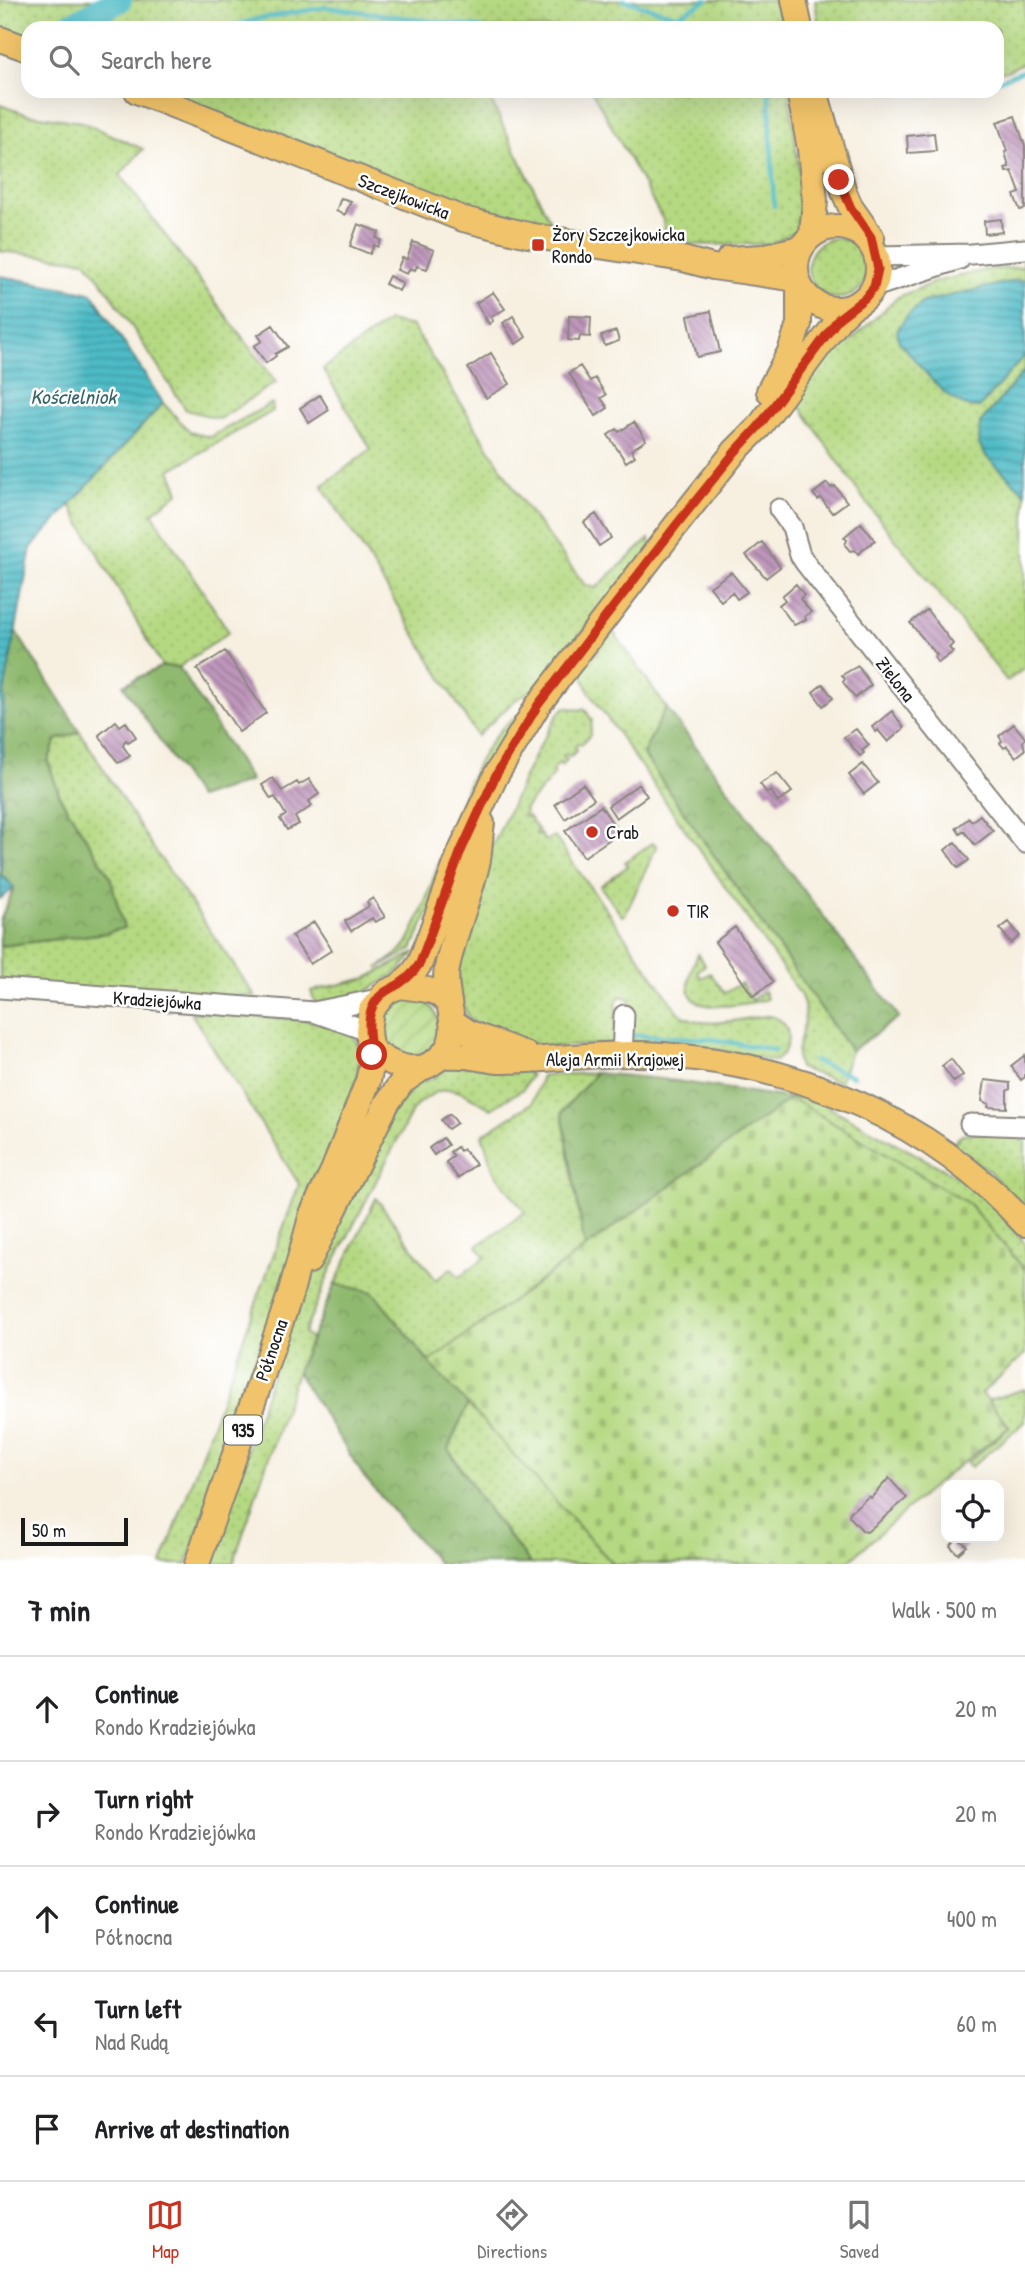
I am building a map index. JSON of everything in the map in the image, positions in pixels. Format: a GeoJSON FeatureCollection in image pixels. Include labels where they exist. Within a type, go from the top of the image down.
{"type":"FeatureCollection","features":[{"type":"Feature","properties":{"kind":"main road"},"geometry":{"type":"LineString","coordinates":[[790,21],[791,0]]}},
{"type":"Feature","properties":{"kind":"main road"},"geometry":{"type":"LineString","coordinates":[[791,0],[798,21]]}},
{"type":"Feature","properties":{"kind":"main road"},"geometry":{"type":"LineString","coordinates":[[1,39],[21,46]]}},
{"type":"Feature","properties":{"kind":"main road","name":"Szczejkowicka"},"geometry":{"type":"LineString","coordinates":[[155,98],[463,219],[528,235],[683,259],[713,267],[798,281]]}},
{"type":"Feature","properties":{"kind":"main road"},"geometry":{"type":"LineString","coordinates":[[735,452],[790,352],[799,324],[797,262],[806,242],[816,201],[800,98]]}},
{"type":"Feature","properties":{"kind":"main road"},"geometry":{"type":"LineString","coordinates":[[400,986],[420,963],[460,853],[503,762],[552,685],[735,452],[759,426],[839,318],[865,298],[874,287],[878,269],[877,256],[871,237],[855,216],[844,192],[817,98]]}},
{"type":"Feature","properties":{"kind":"main road"},"geometry":{"type":"LineString","coordinates":[[806,242],[830,227],[849,228],[868,240],[877,256]]}},
{"type":"Feature","properties":{"kind":"main road","name":"Szczejkowicka"},"geometry":{"type":"LineString","coordinates":[[683,259],[762,257],[806,242]]}},
{"type":"Feature","properties":{"kind":"main road"},"geometry":{"type":"LineString","coordinates":[[798,281],[809,298],[822,306],[838,309],[854,305]]}},
{"type":"Feature","properties":{"kind":"main road"},"geometry":{"type":"LineString","coordinates":[[450,1012],[428,990],[400,986],[390,989],[378,999],[371,1010],[369,1040],[376,1054],[393,1063],[415,1068],[432,1062],[451,1041],[450,1012],[445,989],[447,968],[478,860],[484,803]]}},
{"type":"Feature","properties":{"kind":"main road","name":"Aleja Armii Krajowej"},"geometry":{"type":"LineString","coordinates":[[450,1012],[479,1037],[536,1058]]}},
{"type":"Feature","properties":{"kind":"main road","name":"Północna"},"geometry":{"type":"LineString","coordinates":[[197,1564],[290,1295],[312,1214],[333,1171],[368,1081],[372,1063],[369,1040]]}},
{"type":"Feature","properties":{"kind":"main road","name":"Aleja Armii Krajowej"},"geometry":{"type":"LineString","coordinates":[[432,1062],[465,1056],[502,1062],[536,1058],[663,1055],[742,1065],[785,1076],[864,1106],[914,1133],[960,1164],[1025,1224]]}},
{"type":"Feature","properties":{"kind":"main road","name":"Północna"},"geometry":{"type":"LineString","coordinates":[[290,1295],[342,1197],[361,1152],[387,1103],[402,1082],[432,1062]]}},
{"type":"Feature","properties":{"kind":"street"},"geometry":{"type":"LineString","coordinates":[[877,256],[971,254],[1025,249]]}},
{"type":"Feature","properties":{"kind":"street"},"geometry":{"type":"LineString","coordinates":[[874,287],[971,254]]}},
{"type":"Feature","properties":{"kind":"street","name":"Zielona"},"geometry":{"type":"LineString","coordinates":[[779,509],[792,527],[800,555],[806,564],[1025,843]]}},
{"type":"Feature","properties":{"kind":"street","name":"Kradziejówka"},"geometry":{"type":"LineString","coordinates":[[0,988],[314,1012],[378,999]]}},
{"type":"Feature","properties":{"kind":"street","name":"Kradziejówka"},"geometry":{"type":"LineString","coordinates":[[314,1012],[369,1040]]}},
{"type":"Feature","properties":{"kind":"street"},"geometry":{"type":"LineString","coordinates":[[622,1055],[624,1015]]}},
{"type":"Feature","properties":{"kind":"street"},"geometry":{"type":"LineString","coordinates":[[970,1124],[1025,1126]]}},
{"type":"Feature","properties":{"kind":"green space"},"geometry":{"type":"Polygon","coordinates":[[[0,0],[778,0],[781,21],[21,21],[21,40],[0,32],[0,0]]]}},
{"type":"Feature","properties":{"kind":"green space"},"geometry":{"type":"Polygon","coordinates":[[[815,0],[1025,0],[1025,62],[1004,71],[1004,21],[818,21],[815,0]]]}},
{"type":"Feature","properties":{"kind":"green space"},"geometry":{"type":"Polygon","coordinates":[[[176,98],[489,98],[553,227],[471,211],[176,98]]]}},
{"type":"Feature","properties":{"kind":"green space"},"geometry":{"type":"Polygon","coordinates":[[[596,98],[790,98],[802,194],[796,231],[771,244],[665,245],[663,220],[596,98]]]}},
{"type":"Feature","properties":{"kind":"green space"},"geometry":{"type":"Polygon","coordinates":[[[0,105],[26,114],[82,122],[143,149],[120,175],[276,382],[220,419],[186,410],[86,261],[0,251],[0,105]]]}},
{"type":"Feature","properties":{"kind":"green space"},"geometry":{"type":"Polygon","coordinates":[[[838,238],[855,243],[863,251],[868,268],[863,285],[855,293],[838,298],[821,293],[813,285],[808,268],[813,251],[821,243],[838,238]]]}},
{"type":"Feature","properties":{"kind":"green space"},"geometry":{"type":"Polygon","coordinates":[[[1024,255],[1025,281],[1016,280],[899,342],[918,361],[979,408],[1025,355],[1025,370],[980,423],[986,456],[1025,493],[1025,668],[1007,681],[865,501],[799,405],[789,406],[835,346],[849,342],[898,297],[938,281],[986,270],[1023,267],[1024,255]]]}},
{"type":"Feature","properties":{"kind":"green space"},"geometry":{"type":"Polygon","coordinates":[[[388,321],[412,326],[524,504],[585,585],[596,588],[649,539],[652,547],[537,686],[514,701],[477,736],[322,486],[371,449],[323,369],[388,321]]]}},
{"type":"Feature","properties":{"kind":"green space"},"geometry":{"type":"Polygon","coordinates":[[[163,403],[190,432],[210,437],[272,403],[273,411],[170,470],[179,492],[152,513],[229,632],[179,667],[162,666],[70,505],[163,403]]]}},
{"type":"Feature","properties":{"kind":"green space"},"geometry":{"type":"Polygon","coordinates":[[[15,630],[80,732],[56,740],[48,761],[60,797],[110,876],[124,928],[106,933],[0,946],[0,921],[14,888],[1,874],[4,693],[15,630]]]}},
{"type":"Feature","properties":{"kind":"green space"},"geometry":{"type":"Polygon","coordinates":[[[613,631],[666,707],[643,754],[851,1051],[840,1082],[799,1068],[797,1051],[805,1015],[800,994],[589,692],[581,672],[613,631]]]}},
{"type":"Feature","properties":{"kind":"green space"},"geometry":{"type":"Polygon","coordinates":[[[162,666],[179,667],[251,781],[198,798],[123,685],[162,666]]]}},
{"type":"Feature","properties":{"kind":"green space"},"geometry":{"type":"Polygon","coordinates":[[[565,707],[580,710],[584,708],[592,720],[590,735],[581,745],[579,743],[575,747],[577,750],[570,757],[566,754],[563,756],[567,760],[562,766],[559,763],[552,771],[555,774],[524,809],[525,817],[528,816],[539,831],[537,835],[540,834],[545,841],[554,836],[679,1013],[710,1023],[766,1016],[781,1021],[786,1027],[788,1041],[781,1056],[775,1061],[697,1046],[631,1043],[626,1037],[630,999],[621,996],[617,1000],[614,1043],[563,1046],[525,1043],[472,1022],[468,1016],[461,997],[458,970],[490,844],[494,843],[535,754],[558,714],[565,707]]]}},
{"type":"Feature","properties":{"kind":"green space"},"geometry":{"type":"Polygon","coordinates":[[[666,707],[899,1017],[851,1051],[643,754],[666,707]]]}},
{"type":"Feature","properties":{"kind":"green space"},"geometry":{"type":"Polygon","coordinates":[[[518,715],[412,949],[378,968],[399,952],[409,939],[467,786],[482,756],[499,732],[518,715]]]}},
{"type":"Feature","properties":{"kind":"green space"},"geometry":{"type":"Polygon","coordinates":[[[80,732],[152,846],[255,996],[0,990],[0,946],[106,933],[110,876],[60,797],[48,761],[56,740],[80,732]]]}},
{"type":"Feature","properties":{"kind":"green space"},"geometry":{"type":"Polygon","coordinates":[[[652,843],[656,848],[625,915],[622,916],[600,886],[628,866],[625,862],[652,843]]]}},
{"type":"Feature","properties":{"kind":"green space"},"geometry":{"type":"Polygon","coordinates":[[[416,952],[398,972],[361,995],[315,1004],[311,991],[367,978],[416,952]]]}},
{"type":"Feature","properties":{"kind":"green space"},"geometry":{"type":"Polygon","coordinates":[[[698,954],[705,965],[697,971],[701,978],[710,973],[725,993],[741,983],[752,1000],[764,991],[767,999],[718,1006],[697,1002],[689,989],[689,979],[698,954]]]}},
{"type":"Feature","properties":{"kind":"green space"},"geometry":{"type":"Polygon","coordinates":[[[404,998],[416,998],[431,1006],[439,1021],[439,1033],[431,1048],[416,1056],[404,1056],[389,1048],[381,1033],[381,1021],[389,1006],[404,998]]]}},
{"type":"Feature","properties":{"kind":"green space"},"geometry":{"type":"Polygon","coordinates":[[[211,1012],[316,1021],[353,1033],[359,1049],[358,1078],[277,1297],[187,1564],[162,1564],[299,1184],[191,1013],[211,1012]]]}},
{"type":"Feature","properties":{"kind":"green space"},"geometry":{"type":"Polygon","coordinates":[[[454,1061],[526,1069],[531,1076],[523,1089],[491,1109],[460,1092],[443,1090],[434,1093],[413,1109],[331,1269],[304,1333],[311,1338],[297,1372],[233,1564],[209,1564],[300,1291],[390,1114],[416,1084],[435,1077],[454,1061]]]}},
{"type":"Feature","properties":{"kind":"green space"},"geometry":{"type":"Polygon","coordinates":[[[596,1073],[562,1112],[585,1248],[429,1362],[373,1293],[335,1284],[376,1198],[436,1280],[451,1268],[459,1277],[485,1257],[477,1246],[525,1212],[494,1172],[482,1135],[532,1103],[542,1076],[596,1073]]]}},
{"type":"Feature","properties":{"kind":"green space"},"geometry":{"type":"Polygon","coordinates":[[[596,1073],[662,1079],[791,1098],[585,1248],[562,1112],[596,1073]]]}},
{"type":"Feature","properties":{"kind":"green space"},"geometry":{"type":"Polygon","coordinates":[[[799,1091],[958,1177],[995,1208],[1025,1243],[1025,1270],[969,1204],[791,1098],[799,1091]]]}},
{"type":"Feature","properties":{"kind":"green space"},"geometry":{"type":"Polygon","coordinates":[[[791,1098],[969,1204],[1025,1270],[1025,1354],[982,1393],[1009,1427],[937,1483],[845,1564],[613,1564],[429,1362],[791,1098]]]}},
{"type":"Feature","properties":{"kind":"green space"},"geometry":{"type":"Polygon","coordinates":[[[1025,1133],[1025,1212],[989,1171],[951,1146],[962,1134],[1025,1133]]]}},
{"type":"Feature","properties":{"kind":"green space"},"geometry":{"type":"Polygon","coordinates":[[[335,1284],[373,1292],[429,1362],[468,1404],[448,1449],[490,1513],[531,1564],[439,1564],[364,1477],[297,1372],[335,1284]]]}},
{"type":"Feature","properties":{"kind":"green space"},"geometry":{"type":"Polygon","coordinates":[[[1025,1389],[1025,1422],[971,1467],[967,1463],[1010,1427],[988,1400],[1025,1389]]]}},
{"type":"Feature","properties":{"kind":"green space"},"geometry":{"type":"Polygon","coordinates":[[[468,1404],[613,1564],[531,1564],[490,1513],[448,1448],[468,1404]]]}},
{"type":"Feature","properties":{"kind":"water","name":"Kościelniok"},"geometry":{"type":"Polygon","coordinates":[[[0,276],[92,293],[163,403],[31,548],[4,693],[1,874],[14,888],[0,899],[0,276]]]}},
{"type":"Feature","properties":{"kind":"water"},"geometry":{"type":"Polygon","coordinates":[[[1017,280],[1025,281],[1025,355],[979,408],[967,406],[956,401],[935,383],[899,342],[897,331],[907,316],[923,302],[1017,280]]]}},
{"type":"Feature","properties":{"kind":"water"},"geometry":{"type":"Polygon","coordinates":[[[1025,370],[1025,493],[986,456],[979,444],[980,423],[1025,370]]]}},
{"type":"Feature","properties":{"kind":"building"},"geometry":{"type":"Polygon","coordinates":[[[1015,116],[1025,146],[1025,209],[1020,210],[1014,195],[1020,193],[1012,171],[1006,172],[1005,168],[1009,167],[1005,152],[1007,151],[997,122],[1015,116]]]}},
{"type":"Feature","properties":{"kind":"building"},"geometry":{"type":"Polygon","coordinates":[[[934,133],[936,151],[908,153],[907,136],[934,133]]]}},
{"type":"Feature","properties":{"kind":"building"},"geometry":{"type":"Polygon","coordinates":[[[341,198],[351,201],[345,215],[336,211],[341,198]]]}},
{"type":"Feature","properties":{"kind":"building"},"geometry":{"type":"Polygon","coordinates":[[[1001,219],[1002,232],[985,234],[984,221],[1001,219]]]}},
{"type":"Feature","properties":{"kind":"building"},"geometry":{"type":"Polygon","coordinates":[[[358,224],[379,232],[376,238],[381,240],[378,247],[374,245],[370,254],[350,246],[358,224]]]}},
{"type":"Feature","properties":{"kind":"building"},"geometry":{"type":"Polygon","coordinates":[[[413,242],[434,250],[427,269],[417,266],[415,270],[410,268],[407,274],[397,270],[402,258],[407,259],[413,242]]]}},
{"type":"Feature","properties":{"kind":"building"},"geometry":{"type":"Polygon","coordinates":[[[389,276],[403,283],[399,291],[385,284],[389,276]]]}},
{"type":"Feature","properties":{"kind":"building"},"geometry":{"type":"Polygon","coordinates":[[[493,292],[505,309],[491,317],[493,321],[489,324],[476,303],[493,292]]]}},
{"type":"Feature","properties":{"kind":"building"},"geometry":{"type":"Polygon","coordinates":[[[711,311],[720,352],[697,357],[688,316],[711,311]]]}},
{"type":"Feature","properties":{"kind":"building"},"geometry":{"type":"Polygon","coordinates":[[[513,316],[526,337],[516,344],[503,323],[513,316]]]}},
{"type":"Feature","properties":{"kind":"building"},"geometry":{"type":"Polygon","coordinates":[[[569,316],[591,317],[590,337],[580,336],[579,341],[568,340],[569,316]]]}},
{"type":"Feature","properties":{"kind":"building"},"geometry":{"type":"Polygon","coordinates":[[[273,325],[288,347],[266,363],[254,346],[262,341],[258,335],[273,325]]]}},
{"type":"Feature","properties":{"kind":"building"},"geometry":{"type":"Polygon","coordinates":[[[616,331],[619,341],[605,346],[601,336],[616,331]]]}},
{"type":"Feature","properties":{"kind":"building"},"geometry":{"type":"Polygon","coordinates":[[[491,353],[510,384],[486,398],[468,368],[491,353]]]}},
{"type":"Feature","properties":{"kind":"building"},"geometry":{"type":"Polygon","coordinates":[[[580,366],[590,381],[595,378],[606,395],[601,398],[608,408],[596,416],[569,373],[580,366]]]}},
{"type":"Feature","properties":{"kind":"building"},"geometry":{"type":"Polygon","coordinates":[[[320,395],[329,410],[309,423],[300,408],[320,395]]]}},
{"type":"Feature","properties":{"kind":"building"},"geometry":{"type":"Polygon","coordinates":[[[634,422],[646,440],[631,450],[635,456],[626,462],[608,435],[617,429],[619,432],[634,422]]]}},
{"type":"Feature","properties":{"kind":"building"},"geometry":{"type":"Polygon","coordinates":[[[827,483],[831,488],[835,486],[847,502],[832,513],[821,498],[818,500],[813,494],[827,483]]]}},
{"type":"Feature","properties":{"kind":"building"},"geometry":{"type":"Polygon","coordinates":[[[596,514],[611,538],[599,546],[584,522],[596,514]]]}},
{"type":"Feature","properties":{"kind":"building"},"geometry":{"type":"Polygon","coordinates":[[[861,523],[875,540],[858,554],[845,545],[847,540],[844,537],[861,523]]]}},
{"type":"Feature","properties":{"kind":"building"},"geometry":{"type":"Polygon","coordinates":[[[762,542],[780,567],[766,578],[746,555],[762,542]]]}},
{"type":"Feature","properties":{"kind":"building"},"geometry":{"type":"Polygon","coordinates":[[[731,572],[747,592],[737,599],[732,592],[721,601],[710,587],[731,572]]]}},
{"type":"Feature","properties":{"kind":"building"},"geometry":{"type":"Polygon","coordinates":[[[796,584],[804,595],[800,599],[811,612],[805,616],[806,620],[794,625],[779,605],[785,600],[782,596],[796,584]]]}},
{"type":"Feature","properties":{"kind":"building"},"geometry":{"type":"Polygon","coordinates":[[[927,610],[953,644],[949,648],[953,652],[938,663],[934,657],[937,655],[910,623],[927,610]]]}},
{"type":"Feature","properties":{"kind":"building"},"geometry":{"type":"Polygon","coordinates":[[[225,651],[266,713],[239,732],[197,669],[225,651]]]}},
{"type":"Feature","properties":{"kind":"building"},"geometry":{"type":"Polygon","coordinates":[[[858,666],[871,685],[855,698],[843,682],[845,679],[842,675],[858,666]]]}},
{"type":"Feature","properties":{"kind":"building"},"geometry":{"type":"Polygon","coordinates":[[[823,684],[833,698],[823,706],[813,692],[823,684]]]}},
{"type":"Feature","properties":{"kind":"building"},"geometry":{"type":"Polygon","coordinates":[[[892,711],[904,728],[888,742],[872,727],[892,711]]]}},
{"type":"Feature","properties":{"kind":"building"},"geometry":{"type":"Polygon","coordinates":[[[116,721],[120,726],[126,722],[136,737],[124,742],[123,746],[130,756],[118,763],[99,735],[116,721]]]}},
{"type":"Feature","properties":{"kind":"building"},"geometry":{"type":"Polygon","coordinates":[[[1014,724],[1025,738],[1025,750],[1016,757],[1007,746],[1004,748],[999,736],[1014,724]]]}},
{"type":"Feature","properties":{"kind":"building"},"geometry":{"type":"Polygon","coordinates":[[[856,729],[869,745],[860,756],[844,737],[856,729]]]}},
{"type":"Feature","properties":{"kind":"building"},"geometry":{"type":"Polygon","coordinates":[[[863,764],[878,783],[864,794],[849,775],[863,764]]]}},
{"type":"Feature","properties":{"kind":"building"},"geometry":{"type":"Polygon","coordinates":[[[777,773],[792,792],[778,802],[771,791],[767,793],[760,784],[777,773]]]}},
{"type":"Feature","properties":{"kind":"building"},"geometry":{"type":"Polygon","coordinates":[[[273,778],[282,791],[297,782],[299,785],[309,779],[319,794],[309,801],[312,806],[295,817],[299,824],[287,830],[280,819],[286,815],[275,797],[271,799],[262,785],[273,778]]]}},
{"type":"Feature","properties":{"kind":"building"},"geometry":{"type":"Polygon","coordinates":[[[583,784],[594,799],[565,819],[555,804],[583,784]]]}},
{"type":"Feature","properties":{"kind":"building"},"geometry":{"type":"Polygon","coordinates":[[[639,784],[647,796],[616,818],[608,806],[639,784]]]}},
{"type":"Feature","properties":{"kind":"building","name":"Crab"},"geometry":{"type":"Polygon","coordinates":[[[601,806],[619,833],[584,857],[565,831],[601,806]]]}},
{"type":"Feature","properties":{"kind":"building"},"geometry":{"type":"Polygon","coordinates":[[[980,815],[993,831],[975,845],[964,831],[960,834],[956,828],[969,818],[972,821],[980,815]]]}},
{"type":"Feature","properties":{"kind":"building"},"geometry":{"type":"Polygon","coordinates":[[[955,842],[969,860],[958,868],[945,850],[955,842]]]}},
{"type":"Feature","properties":{"kind":"building"},"geometry":{"type":"Polygon","coordinates":[[[373,898],[385,917],[375,922],[372,918],[351,931],[345,921],[369,906],[367,902],[373,898]]]}},
{"type":"Feature","properties":{"kind":"building"},"geometry":{"type":"Polygon","coordinates":[[[314,922],[332,950],[310,964],[292,936],[314,922]]]}},
{"type":"Feature","properties":{"kind":"building"},"geometry":{"type":"Polygon","coordinates":[[[1009,922],[1020,936],[1011,943],[1000,929],[1009,922]]]}},
{"type":"Feature","properties":{"kind":"building"},"geometry":{"type":"Polygon","coordinates":[[[735,927],[773,982],[753,996],[715,942],[735,927]]]}},
{"type":"Feature","properties":{"kind":"building"},"geometry":{"type":"Polygon","coordinates":[[[1025,1055],[1025,1077],[1021,1080],[1011,1066],[1025,1055]]]}},
{"type":"Feature","properties":{"kind":"building"},"geometry":{"type":"Polygon","coordinates":[[[951,1059],[963,1075],[954,1082],[942,1066],[951,1059]]]}},
{"type":"Feature","properties":{"kind":"building"},"geometry":{"type":"Polygon","coordinates":[[[985,1080],[1010,1083],[1007,1108],[988,1107],[989,1104],[982,1101],[985,1080]]]}},
{"type":"Feature","properties":{"kind":"building"},"geometry":{"type":"Polygon","coordinates":[[[450,1114],[457,1123],[448,1129],[441,1120],[450,1114]]]}},
{"type":"Feature","properties":{"kind":"building"},"geometry":{"type":"Polygon","coordinates":[[[443,1138],[448,1145],[434,1155],[429,1148],[443,1138]]]}},
{"type":"Feature","properties":{"kind":"building"},"geometry":{"type":"Polygon","coordinates":[[[457,1147],[460,1151],[463,1149],[476,1164],[458,1178],[446,1162],[454,1156],[450,1152],[457,1147]]]}},
{"type":"Feature","properties":{"kind":"building"},"geometry":{"type":"Polygon","coordinates":[[[889,1478],[907,1498],[867,1532],[863,1531],[849,1516],[850,1512],[869,1496],[871,1498],[889,1478]]]}},
{"type":"Feature","properties":{"kind":"building"},"geometry":{"type":"Polygon","coordinates":[[[953,1543],[964,1543],[967,1546],[958,1554],[950,1546],[953,1543]]]}},
{"type":"Feature","properties":{"kind":"waterway"},"geometry":{"type":"LineString","coordinates":[[79,21],[119,0]]}},
{"type":"Feature","properties":{"kind":"waterway"},"geometry":{"type":"LineString","coordinates":[[624,0],[677,16],[707,0]]}},
{"type":"Feature","properties":{"kind":"waterway"},"geometry":{"type":"LineString","coordinates":[[250,21],[327,7],[430,21]]}},
{"type":"Feature","properties":{"kind":"waterway"},"geometry":{"type":"LineString","coordinates":[[88,17],[96,21]]}},
{"type":"Feature","properties":{"kind":"waterway"},"geometry":{"type":"LineString","coordinates":[[1004,78],[1025,70]]}},
{"type":"Feature","properties":{"kind":"waterway"},"geometry":{"type":"LineString","coordinates":[[769,98],[774,206]]}},
{"type":"Feature","properties":{"kind":"waterway"},"geometry":{"type":"LineString","coordinates":[[630,1035],[711,1039],[775,1050]]}},
{"type":"Feature","properties":{"kind":"waterway"},"geometry":{"type":"LineString","coordinates":[[814,1061],[853,1076]]}},
{"type":"Feature","properties":{"kind":"place","name":"Żory Szczejkowicka Rondo"},"geometry":{"type":"Point","coordinates":[538,245]}},
{"type":"Feature","properties":{"kind":"place","name":"Crab"},"geometry":{"type":"Point","coordinates":[592,832]}},
{"type":"Feature","properties":{"kind":"place","name":"TIR"},"geometry":{"type":"Point","coordinates":[673,911]}},
{"type":"Feature","properties":{"kind":"route"},"geometry":{"type":"LineString","coordinates":[[372,1055],[368,1031],[371,1010],[390,989],[400,986],[420,963],[460,853],[496,775],[538,705],[677,524],[759,426],[839,318],[865,298],[874,287],[878,269],[871,237],[855,216],[839,180]]}}]}
